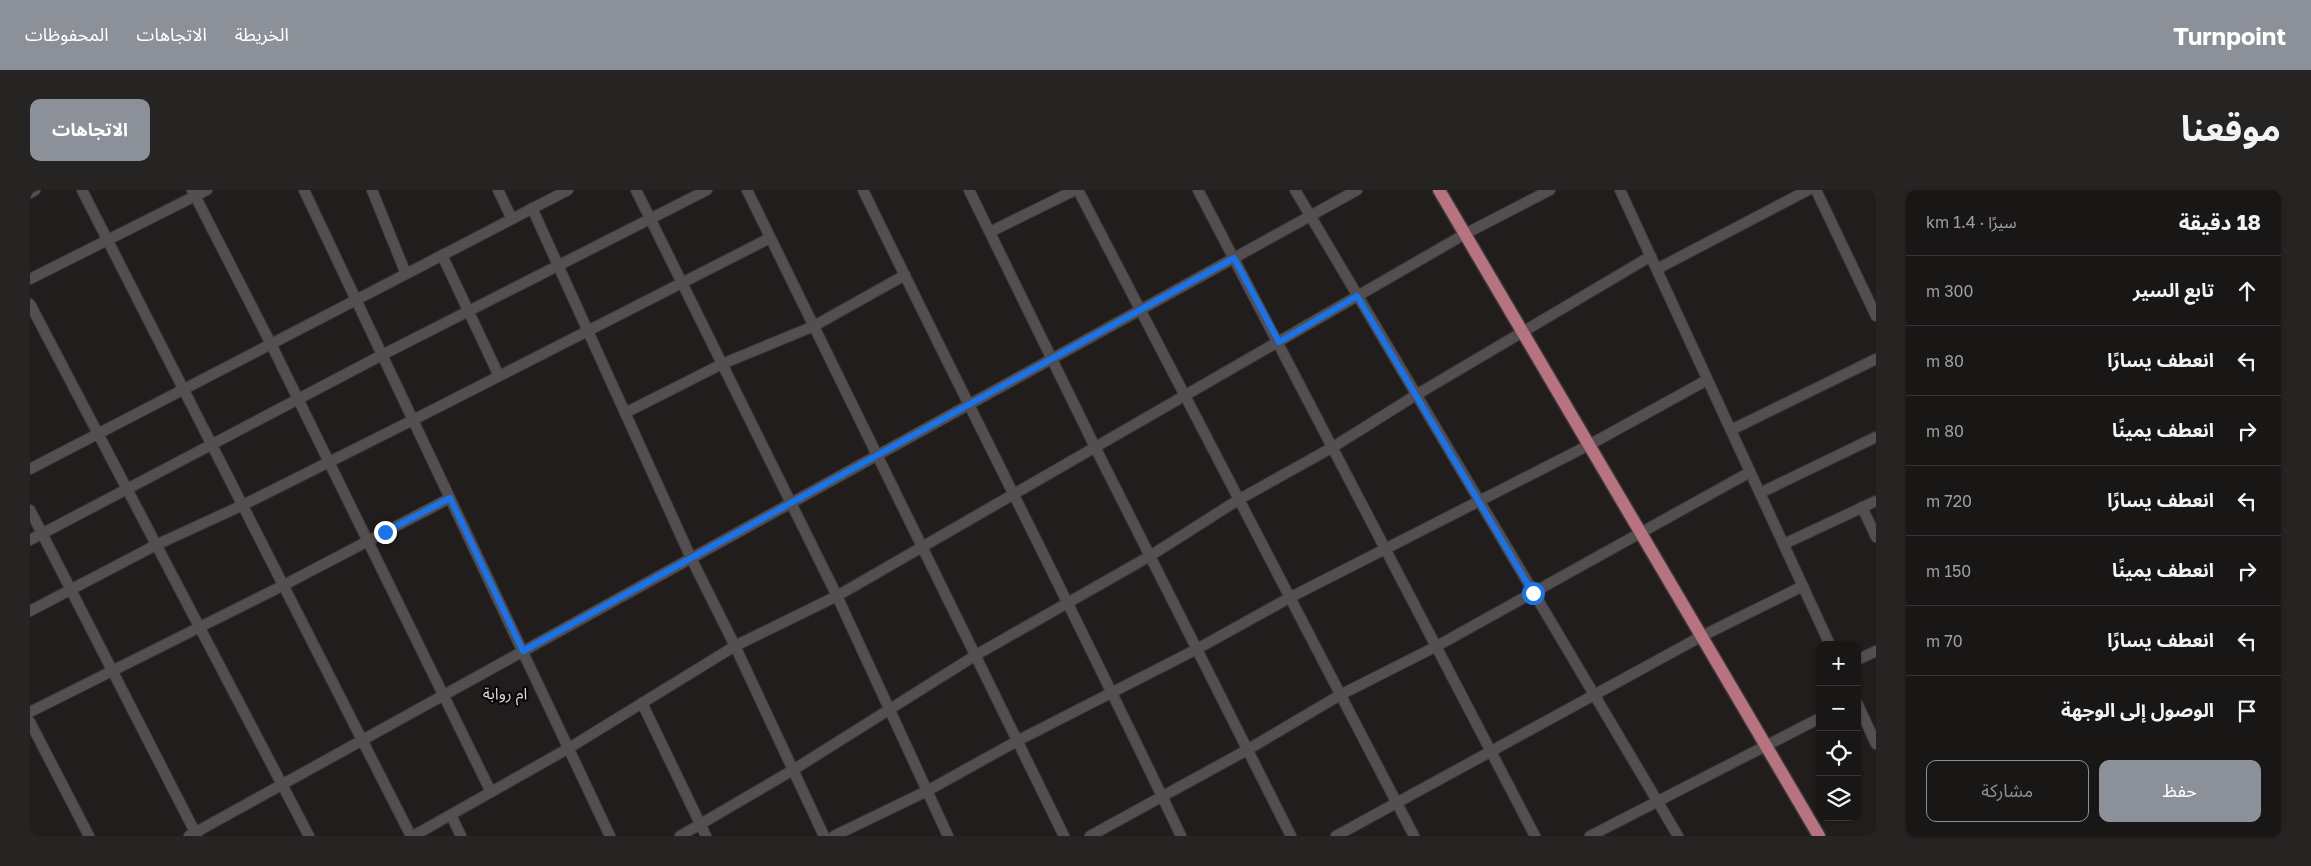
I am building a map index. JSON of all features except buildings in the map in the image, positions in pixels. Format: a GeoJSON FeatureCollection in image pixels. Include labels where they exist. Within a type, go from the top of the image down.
{"type":"FeatureCollection","features":[{"type":"Feature","properties":{"kind":"main road"},"geometry":{"type":"LineString","coordinates":[[1439,190],[1820,836]]}},
{"type":"Feature","properties":{"kind":"street"},"geometry":{"type":"LineString","coordinates":[[30,193],[35,190]]}},
{"type":"Feature","properties":{"kind":"street"},"geometry":{"type":"LineString","coordinates":[[82,190],[412,836],[569,748],[735,646],[837,596],[1464,234],[1550,190]]}},
{"type":"Feature","properties":{"kind":"street"},"geometry":{"type":"LineString","coordinates":[[30,279],[194,193],[207,190]]}},
{"type":"Feature","properties":{"kind":"street"},"geometry":{"type":"LineString","coordinates":[[304,190],[610,836]]}},
{"type":"Feature","properties":{"kind":"street"},"geometry":{"type":"LineString","coordinates":[[372,190],[406,274]]}},
{"type":"Feature","properties":{"kind":"street"},"geometry":{"type":"LineString","coordinates":[[498,190],[512,219]]}},
{"type":"Feature","properties":{"kind":"street"},"geometry":{"type":"LineString","coordinates":[[30,469],[568,190]]}},
{"type":"Feature","properties":{"kind":"street"},"geometry":{"type":"LineString","coordinates":[[636,190],[837,596],[948,836]]}},
{"type":"Feature","properties":{"kind":"street"},"geometry":{"type":"LineString","coordinates":[[30,540],[468,310],[707,190]]}},
{"type":"Feature","properties":{"kind":"street"},"geometry":{"type":"LineString","coordinates":[[747,190],[1064,836]]}},
{"type":"Feature","properties":{"kind":"street"},"geometry":{"type":"LineString","coordinates":[[969,190],[1291,836]]}},
{"type":"Feature","properties":{"kind":"street"},"geometry":{"type":"LineString","coordinates":[[990,232],[1077,190],[1414,836]]}},
{"type":"Feature","properties":{"kind":"street"},"geometry":{"type":"LineString","coordinates":[[1198,190],[1279,342],[1535,836]]}},
{"type":"Feature","properties":{"kind":"street"},"geometry":{"type":"LineString","coordinates":[[1295,190],[1678,836]]}},
{"type":"Feature","properties":{"kind":"street"},"geometry":{"type":"LineString","coordinates":[[30,510],[114,671],[194,835],[1356,190]]}},
{"type":"Feature","properties":{"kind":"street"},"geometry":{"type":"LineString","coordinates":[[1620,190],[1828,641]]}},
{"type":"Feature","properties":{"kind":"street"},"geometry":{"type":"LineString","coordinates":[[1657,269],[1808,190]]}},
{"type":"Feature","properties":{"kind":"street"},"geometry":{"type":"LineString","coordinates":[[1816,190],[1876,316]]}},
{"type":"Feature","properties":{"kind":"street"},"geometry":{"type":"LineString","coordinates":[[866,191],[968,405],[1012,495],[1068,601],[1181,836]]}},
{"type":"Feature","properties":{"kind":"street"},"geometry":{"type":"LineString","coordinates":[[194,193],[272,344],[491,792]]}},
{"type":"Feature","properties":{"kind":"street"},"geometry":{"type":"LineString","coordinates":[[532,208],[691,558],[735,646],[824,836]]}},
{"type":"Feature","properties":{"kind":"street"},"geometry":{"type":"LineString","coordinates":[[30,611],[156,545],[243,505],[414,420],[770,238]]}},
{"type":"Feature","properties":{"kind":"street"},"geometry":{"type":"LineString","coordinates":[[442,255],[499,376]]}},
{"type":"Feature","properties":{"kind":"street"},"geometry":{"type":"LineString","coordinates":[[680,836],[793,770],[1068,601],[1150,556],[1238,500],[1333,447],[1416,395],[1651,256]]}},
{"type":"Feature","properties":{"kind":"street"},"geometry":{"type":"LineString","coordinates":[[625,414],[722,364],[814,326],[905,275]]}},
{"type":"Feature","properties":{"kind":"street"},"geometry":{"type":"LineString","coordinates":[[30,304],[308,836]]}},
{"type":"Feature","properties":{"kind":"street"},"geometry":{"type":"LineString","coordinates":[[1731,430],[1876,359]]}},
{"type":"Feature","properties":{"kind":"street"},"geometry":{"type":"LineString","coordinates":[[834,836],[927,791],[1017,741],[1197,649],[1289,598],[1589,445],[1707,380]]}},
{"type":"Feature","properties":{"kind":"street"},"geometry":{"type":"LineString","coordinates":[[1760,493],[1876,437]]}},
{"type":"Feature","properties":{"kind":"street"},"geometry":{"type":"LineString","coordinates":[[1090,836],[1247,750],[1340,695],[1437,646],[1750,472]]}},
{"type":"Feature","properties":{"kind":"street"},"geometry":{"type":"LineString","coordinates":[[30,712],[284,585],[450,498]]}},
{"type":"Feature","properties":{"kind":"street"},"geometry":{"type":"LineString","coordinates":[[1784,544],[1876,501]]}},
{"type":"Feature","properties":{"kind":"street"},"geometry":{"type":"LineString","coordinates":[[1862,507],[1876,537]]}},
{"type":"Feature","properties":{"kind":"street"},"geometry":{"type":"LineString","coordinates":[[1336,836],[1702,636],[1803,586]]}},
{"type":"Feature","properties":{"kind":"street"},"geometry":{"type":"LineString","coordinates":[[1861,658],[1876,651]]}},
{"type":"Feature","properties":{"kind":"street"},"geometry":{"type":"LineString","coordinates":[[642,703],[706,836]]}},
{"type":"Feature","properties":{"kind":"street"},"geometry":{"type":"LineString","coordinates":[[1861,709],[1872,727],[1876,744]]}},
{"type":"Feature","properties":{"kind":"street"},"geometry":{"type":"LineString","coordinates":[[1590,836],[1816,720]]}},
{"type":"Feature","properties":{"kind":"street"},"geometry":{"type":"LineString","coordinates":[[30,722],[89,836]]}},
{"type":"Feature","properties":{"kind":"street"},"geometry":{"type":"LineString","coordinates":[[451,815],[461,836]]}},
{"type":"Feature","properties":{"kind":"district","name":"ام روابة"},"geometry":{"type":"Point","coordinates":[505,693]}},
{"type":"Feature","properties":{"kind":"route"},"geometry":{"type":"LineString","coordinates":[[385,532],[450,498],[523,651],[1234,258],[1279,342],[1357,296],[1533,593]]}}]}
